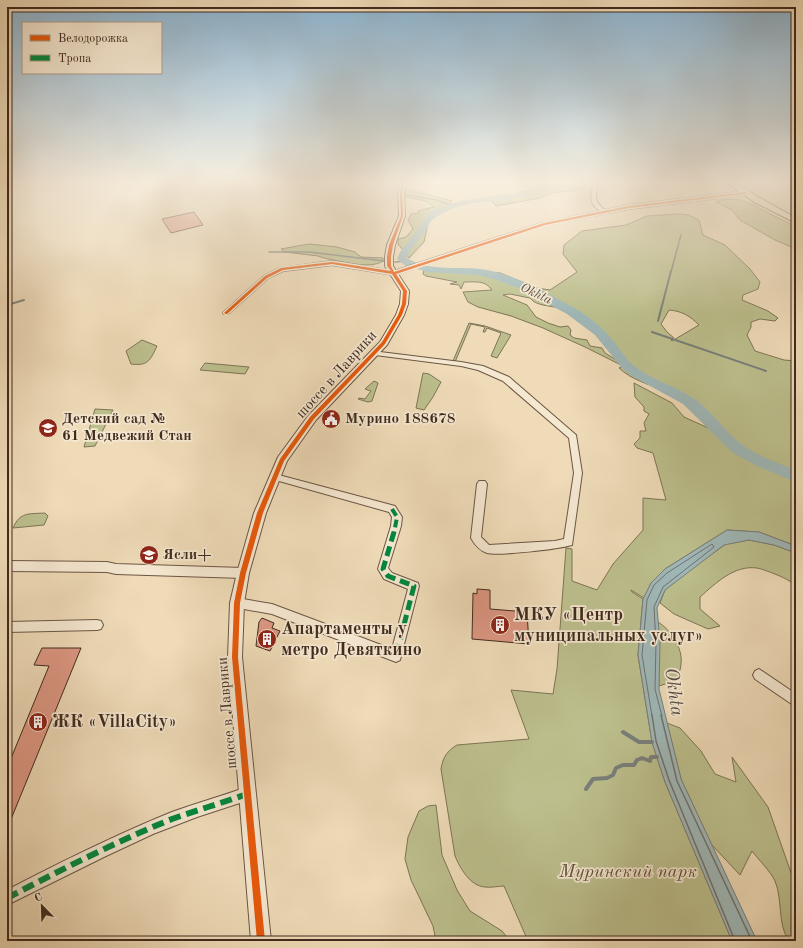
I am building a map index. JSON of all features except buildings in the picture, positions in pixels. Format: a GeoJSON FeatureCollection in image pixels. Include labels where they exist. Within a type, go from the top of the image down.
{"type":"FeatureCollection","features":[{"type":"Feature","properties":{"kind":"street"},"geometry":{"type":"LineString","coordinates":[[390,265],[390,245],[398,225]]}},
{"type":"Feature","properties":{"kind":"street"},"geometry":{"type":"LineString","coordinates":[[226,313],[266,277],[282,269],[332,263],[390,265],[405,271],[540,225]]}},
{"type":"Feature","properties":{"kind":"street","name":"шоссе в Лаврики"},"geometry":{"type":"LineString","coordinates":[[260,941],[235,657],[237,603],[243,573],[260,512],[282,460],[306,425],[375,354],[392,330],[404,304],[405,291],[390,265]]}},
{"type":"Feature","properties":{"kind":"street"},"geometry":{"type":"LineString","coordinates":[[375,354],[461,364],[480,368],[506,379],[574,437],[578,473],[568,542],[555,546],[484,548],[479,544],[476,538],[482,484]]}},
{"type":"Feature","properties":{"kind":"street"},"geometry":{"type":"LineString","coordinates":[[237,603],[272,609],[396,656],[414,586],[388,576],[383,569],[396,526],[397,517],[392,509],[275,477]]}},
{"type":"Feature","properties":{"kind":"street"},"geometry":{"type":"LineString","coordinates":[[7,566],[107,567],[116,569],[243,573]]}},
{"type":"Feature","properties":{"kind":"street"},"geometry":{"type":"LineString","coordinates":[[7,627],[97,625]]}},
{"type":"Feature","properties":{"kind":"street"},"geometry":{"type":"LineString","coordinates":[[760,675],[796,700]]}},
{"type":"Feature","properties":{"kind":"street"},"geometry":{"type":"LineString","coordinates":[[7,898],[65,867],[142,833],[197,810],[247,794]]}},
{"type":"Feature","properties":{"kind":"green space"},"geometry":{"type":"Polygon","coordinates":[[[411,225],[428,225],[424,242],[409,258],[398,244],[398,239],[406,237],[413,229],[411,225]]]}},
{"type":"Feature","properties":{"kind":"green space","name":"Муринский парк"},"geometry":{"type":"Polygon","coordinates":[[[624,225],[700,225],[703,235],[725,245],[750,269],[760,282],[758,289],[743,295],[742,300],[768,311],[778,318],[775,321],[760,319],[751,322],[751,327],[747,335],[755,351],[784,360],[796,361],[796,546],[759,532],[727,530],[665,569],[651,583],[644,598],[631,590],[643,599],[638,655],[652,742],[665,782],[732,941],[528,941],[504,886],[480,886],[470,880],[466,876],[455,856],[441,769],[443,761],[448,752],[457,745],[529,739],[511,690],[553,694],[557,669],[566,548],[572,549],[572,581],[597,590],[613,564],[643,530],[643,498],[666,500],[653,453],[637,448],[634,444],[640,438],[640,431],[646,431],[644,423],[649,414],[644,411],[644,407],[635,397],[634,383],[672,403],[684,417],[715,431],[698,414],[677,398],[663,390],[629,376],[619,368],[623,366],[543,328],[511,316],[478,307],[468,302],[463,292],[492,290],[483,283],[464,282],[461,289],[459,285],[450,284],[457,282],[426,276],[423,274],[424,270],[500,273],[537,288],[550,290],[577,272],[563,254],[564,245],[582,231],[624,225]],[[510,294],[503,295],[527,305],[536,317],[548,323],[560,327],[568,326],[571,330],[570,335],[574,338],[587,340],[590,346],[602,348],[605,353],[618,361],[619,353],[603,336],[598,336],[591,328],[577,317],[567,311],[537,303],[530,298],[510,294]],[[669,310],[661,324],[674,338],[671,340],[672,341],[699,325],[686,314],[669,310]]]}},
{"type":"Feature","properties":{"kind":"green space"},"geometry":{"type":"Polygon","coordinates":[[[749,225],[793,225],[796,227],[796,249],[775,240],[749,225]]]}},
{"type":"Feature","properties":{"kind":"green space"},"geometry":{"type":"Polygon","coordinates":[[[309,244],[337,247],[355,252],[361,257],[383,258],[383,261],[370,265],[354,264],[318,256],[285,252],[281,249],[309,244]]]}},
{"type":"Feature","properties":{"kind":"green space"},"geometry":{"type":"Polygon","coordinates":[[[469,323],[485,326],[511,335],[497,358],[491,356],[501,333],[487,328],[485,332],[483,332],[485,327],[471,324],[455,362],[453,361],[469,323]]]}},
{"type":"Feature","properties":{"kind":"green space"},"geometry":{"type":"Polygon","coordinates":[[[142,340],[157,346],[148,361],[141,364],[131,364],[126,351],[142,340]]]}},
{"type":"Feature","properties":{"kind":"green space"},"geometry":{"type":"Polygon","coordinates":[[[205,363],[249,367],[245,374],[200,370],[205,363]]]}},
{"type":"Feature","properties":{"kind":"green space"},"geometry":{"type":"Polygon","coordinates":[[[423,373],[429,374],[441,382],[424,410],[416,408],[423,373]]]}},
{"type":"Feature","properties":{"kind":"green space"},"geometry":{"type":"Polygon","coordinates":[[[374,381],[378,383],[372,401],[368,402],[358,399],[365,399],[371,391],[365,389],[374,381]]]}},
{"type":"Feature","properties":{"kind":"green space"},"geometry":{"type":"Polygon","coordinates":[[[95,409],[113,410],[95,446],[84,447],[95,409]]]}},
{"type":"Feature","properties":{"kind":"green space"},"geometry":{"type":"Polygon","coordinates":[[[45,513],[48,516],[44,525],[13,528],[22,516],[45,513]]]}},
{"type":"Feature","properties":{"kind":"green space"},"geometry":{"type":"Polygon","coordinates":[[[749,540],[774,545],[796,553],[796,587],[784,578],[759,568],[741,569],[733,572],[719,581],[700,597],[700,609],[720,626],[708,629],[674,614],[660,603],[665,590],[685,573],[726,544],[749,540]]]}},
{"type":"Feature","properties":{"kind":"green space"},"geometry":{"type":"Polygon","coordinates":[[[658,622],[663,625],[672,635],[678,646],[681,658],[681,668],[677,680],[659,686],[658,622]]]}},
{"type":"Feature","properties":{"kind":"green space"},"geometry":{"type":"Polygon","coordinates":[[[667,723],[680,728],[701,751],[715,774],[736,782],[732,757],[768,807],[796,887],[796,941],[789,941],[785,934],[781,920],[779,896],[775,881],[752,851],[740,875],[711,844],[681,779],[667,723]]]}},
{"type":"Feature","properties":{"kind":"green space"},"geometry":{"type":"Polygon","coordinates":[[[436,805],[442,855],[457,890],[470,911],[502,931],[510,941],[436,941],[433,926],[411,880],[405,859],[408,837],[419,811],[428,806],[436,805]]]}},
{"type":"Feature","properties":{"kind":"water"},"geometry":{"type":"Polygon","coordinates":[[[750,457],[796,473],[796,478],[772,469],[750,457]]]}},
{"type":"Feature","properties":{"kind":"water"},"geometry":{"type":"Polygon","coordinates":[[[727,530],[759,532],[796,546],[796,553],[774,545],[749,540],[724,545],[665,590],[657,608],[660,642],[659,689],[681,779],[757,941],[732,941],[665,782],[652,742],[638,655],[643,599],[651,583],[665,569],[727,530]]]}},
{"type":"Feature","properties":{"kind":"waterway","name":"Okhta"},"geometry":{"type":"LineString","coordinates":[[424,225],[402,256],[402,259],[409,264],[428,269],[478,272],[498,276],[522,286],[571,311],[589,323],[611,346],[625,364],[635,373],[688,401],[738,449],[762,462],[796,476]]}},
{"type":"Feature","properties":{"kind":"waterway"},"geometry":{"type":"LineString","coordinates":[[671,272],[681,235]]}},
{"type":"Feature","properties":{"kind":"waterway"},"geometry":{"type":"LineString","coordinates":[[269,252],[309,252],[384,261]]}},
{"type":"Feature","properties":{"kind":"waterway","name":"Okhta"},"geometry":{"type":"LineString","coordinates":[[395,262],[405,261]]}},
{"type":"Feature","properties":{"kind":"waterway"},"geometry":{"type":"LineString","coordinates":[[658,321],[671,271]]}},
{"type":"Feature","properties":{"kind":"waterway"},"geometry":{"type":"LineString","coordinates":[[7,305],[24,300]]}},
{"type":"Feature","properties":{"kind":"waterway"},"geometry":{"type":"LineString","coordinates":[[652,332],[766,371]]}},
{"type":"Feature","properties":{"kind":"waterway"},"geometry":{"type":"LineString","coordinates":[[623,732],[639,742],[652,742]]}},
{"type":"Feature","properties":{"kind":"waterway"},"geometry":{"type":"LineString","coordinates":[[586,789],[593,779],[607,778],[613,775],[616,768],[623,765],[634,765],[637,760],[642,758],[650,761],[651,757],[657,757]]}},
{"type":"Feature","properties":{"kind":"marked path"},"geometry":{"type":"LineString","coordinates":[[392,509],[397,517],[396,526],[383,569],[388,576],[414,586],[396,656]]}},
{"type":"Feature","properties":{"kind":"marked path"},"geometry":{"type":"LineString","coordinates":[[7,898],[149,829],[197,810],[247,794]]}},
{"type":"Feature","properties":{"kind":"cycle path"},"geometry":{"type":"LineString","coordinates":[[261,941],[235,657],[237,603],[243,573],[260,513],[282,460],[312,418],[384,343],[400,315],[404,304],[405,291],[389,266],[391,245],[398,225]]}},
{"type":"Feature","properties":{"kind":"cycle path"},"geometry":{"type":"LineString","coordinates":[[226,313],[266,277],[282,269],[332,263],[394,273],[540,225]]}},
{"type":"Feature","properties":{"kind":"place","name":"Мурино 188678"},"geometry":{"type":"Point","coordinates":[331,419]}},
{"type":"Feature","properties":{"kind":"place","name":"Детский сад № 61 Медвежий Стан"},"geometry":{"type":"Point","coordinates":[48,428]}},
{"type":"Feature","properties":{"kind":"place","name":"Ясли+"},"geometry":{"type":"Point","coordinates":[149,555]}},
{"type":"Feature","properties":{"kind":"place","name":"МКУ «Центр муниципальных услуг»"},"geometry":{"type":"Point","coordinates":[500,625]}},
{"type":"Feature","properties":{"kind":"place","name":"Апартаменты у метро Девяткино"},"geometry":{"type":"Point","coordinates":[267,639]}},
{"type":"Feature","properties":{"kind":"place","name":"ЖК «VillaCity»"},"geometry":{"type":"Point","coordinates":[38,722]}}]}
